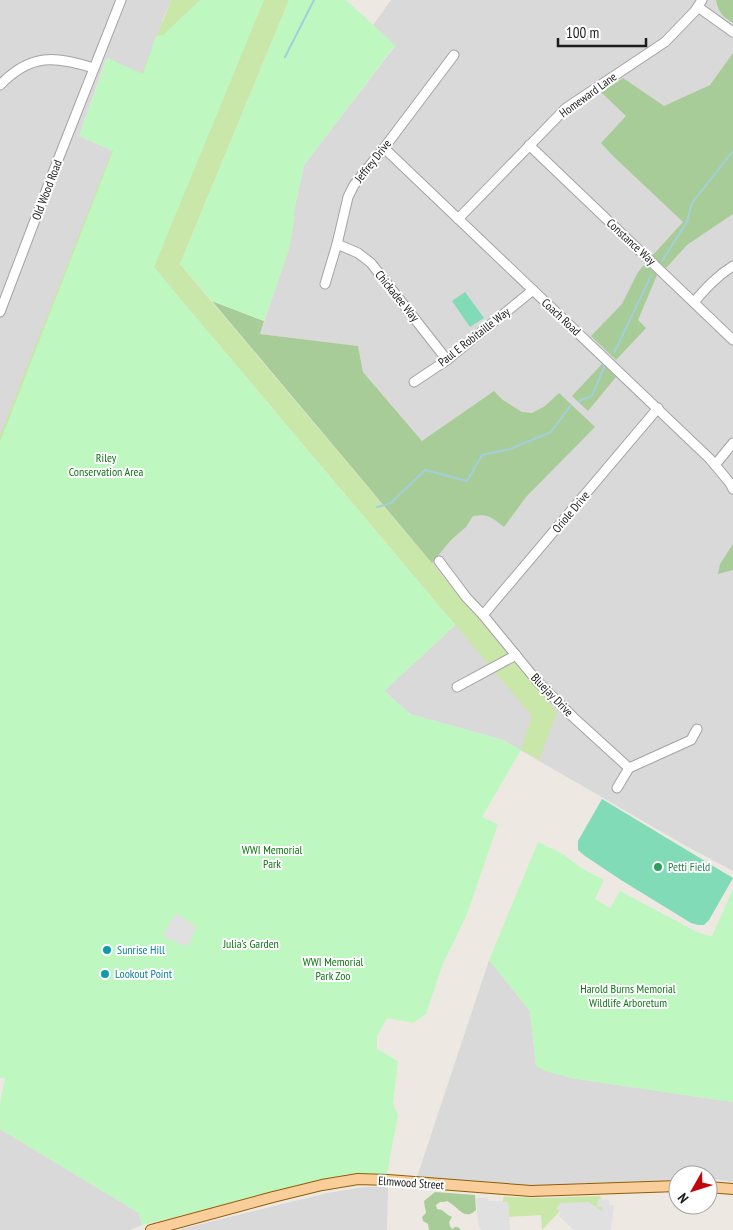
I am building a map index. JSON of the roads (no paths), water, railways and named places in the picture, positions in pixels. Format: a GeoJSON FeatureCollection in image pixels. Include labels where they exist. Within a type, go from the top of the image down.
{"type":"FeatureCollection","features":[{"type":"Feature","properties":{"kind":"main road","name":"Elmwood Street"},"geometry":{"type":"LineString","coordinates":[[151,1230],[322,1185],[358,1180],[388,1180],[531,1192],[668,1186]]}},
{"type":"Feature","properties":{"kind":"main road"},"geometry":{"type":"LineString","coordinates":[[718,1187],[733,1189]]}},
{"type":"Feature","properties":{"kind":"street","name":"Old Wood Road"},"geometry":{"type":"LineString","coordinates":[[0,312],[121,0]]}},
{"type":"Feature","properties":{"kind":"street"},"geometry":{"type":"LineString","coordinates":[[700,3],[733,32]]}},
{"type":"Feature","properties":{"kind":"street","name":"Homeward Lane"},"geometry":{"type":"LineString","coordinates":[[458,219],[566,108],[665,42],[700,3]]}},
{"type":"Feature","properties":{"kind":"street","name":"Jeffrey Drive"},"geometry":{"type":"LineString","coordinates":[[325,284],[348,197],[354,185],[454,55]]}},
{"type":"Feature","properties":{"kind":"street"},"geometry":{"type":"LineString","coordinates":[[0,85],[25,66],[44,59],[63,60],[94,68]]}},
{"type":"Feature","properties":{"kind":"street","name":"Constance Way"},"geometry":{"type":"LineString","coordinates":[[529,145],[733,340]]}},
{"type":"Feature","properties":{"kind":"street","name":"Coach Road"},"geometry":{"type":"LineString","coordinates":[[384,148],[658,408],[715,465],[733,489]]}},
{"type":"Feature","properties":{"kind":"street","name":"Chickadee Way"},"geometry":{"type":"LineString","coordinates":[[337,244],[358,253],[371,263],[447,360]]}},
{"type":"Feature","properties":{"kind":"street"},"geometry":{"type":"LineString","coordinates":[[694,302],[710,283],[733,266]]}},
{"type":"Feature","properties":{"kind":"street","name":"Paul E Robitaille Way"},"geometry":{"type":"LineString","coordinates":[[414,382],[447,360],[533,290]]}},
{"type":"Feature","properties":{"kind":"street","name":"Oriole Drive"},"geometry":{"type":"LineString","coordinates":[[483,616],[658,408]]}},
{"type":"Feature","properties":{"kind":"street"},"geometry":{"type":"LineString","coordinates":[[715,465],[733,443]]}},
{"type":"Feature","properties":{"kind":"street","name":"Bluejay Drive"},"geometry":{"type":"LineString","coordinates":[[439,561],[466,597],[537,681],[629,768]]}},
{"type":"Feature","properties":{"kind":"street"},"geometry":{"type":"LineString","coordinates":[[456,687],[516,655]]}},
{"type":"Feature","properties":{"kind":"street"},"geometry":{"type":"LineString","coordinates":[[617,788],[629,768],[691,740],[696,729]]}},
{"type":"Feature","properties":{"kind":"waterway"},"geometry":{"type":"LineString","coordinates":[[285,57],[314,0]]}},
{"type":"Feature","properties":{"kind":"waterway"},"geometry":{"type":"LineString","coordinates":[[662,261],[687,222],[692,203],[733,151]]}},
{"type":"Feature","properties":{"kind":"waterway"},"geometry":{"type":"LineString","coordinates":[[614,353],[651,276]]}},
{"type":"Feature","properties":{"kind":"waterway"},"geometry":{"type":"LineString","coordinates":[[579,401],[592,396],[604,367]]}},
{"type":"Feature","properties":{"kind":"waterway"},"geometry":{"type":"LineString","coordinates":[[377,507],[391,503],[425,470],[467,481],[482,455],[510,449],[551,432],[571,405]]}},
{"type":"Feature","properties":{"kind":"place","name":"Petti Field"},"geometry":{"type":"Point","coordinates":[658,867]}},
{"type":"Feature","properties":{"kind":"place","name":"Sunrise Hill"},"geometry":{"type":"Point","coordinates":[107,950]}},
{"type":"Feature","properties":{"kind":"place","name":"Lookout Point"},"geometry":{"type":"Point","coordinates":[105,974]}},
{"type":"Feature","properties":{"kind":"park label","name":"Riley Conservation Area"},"geometry":{"type":"Point","coordinates":[106,465]}},
{"type":"Feature","properties":{"kind":"park label","name":"WWI Memorial Park"},"geometry":{"type":"Point","coordinates":[272,857]}},
{"type":"Feature","properties":{"kind":"park label","name":"Julia's Garden"},"geometry":{"type":"Point","coordinates":[251,944]}},
{"type":"Feature","properties":{"kind":"park label","name":"WWI Memorial Park Zoo"},"geometry":{"type":"Point","coordinates":[333,969]}},
{"type":"Feature","properties":{"kind":"park label","name":"Harold Burns Memorial Wildlife Arboretum"},"geometry":{"type":"Point","coordinates":[628,996]}}]}
